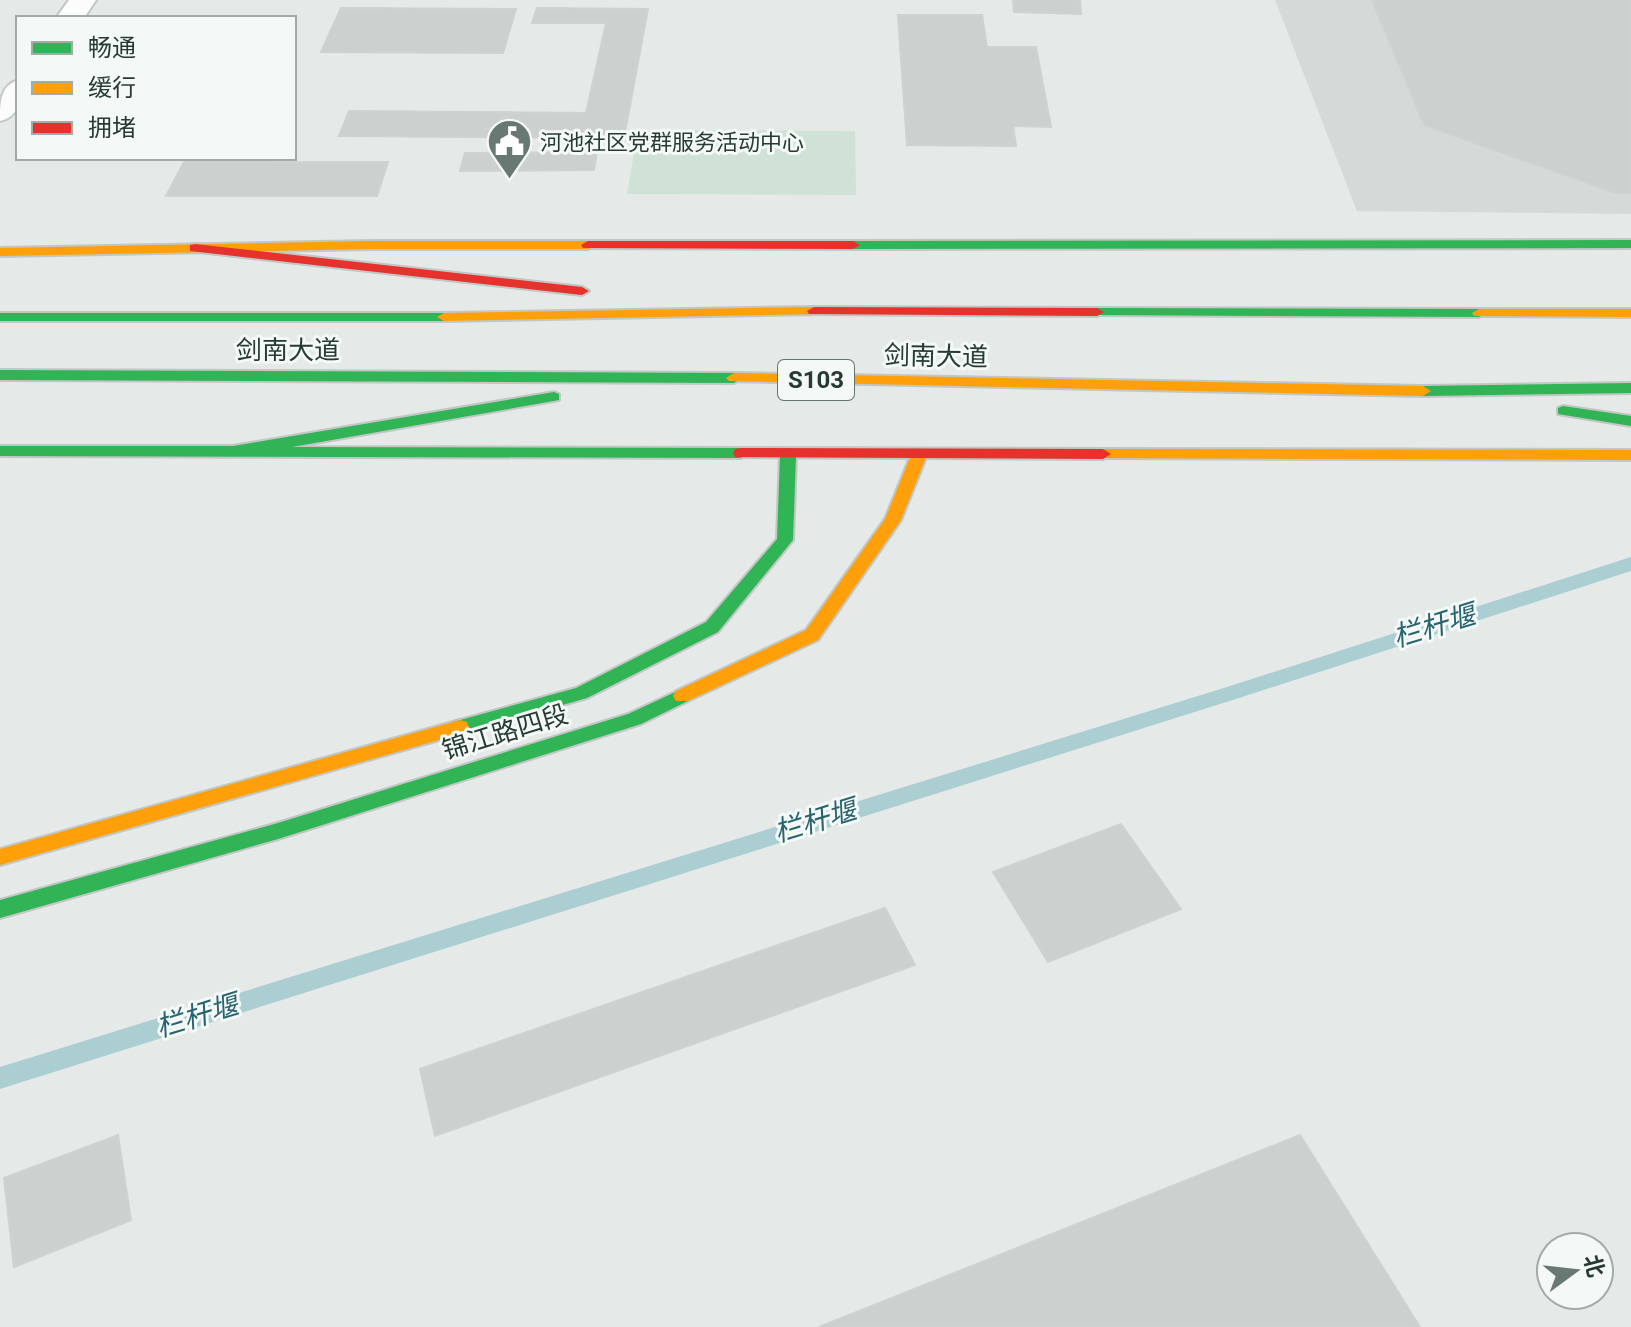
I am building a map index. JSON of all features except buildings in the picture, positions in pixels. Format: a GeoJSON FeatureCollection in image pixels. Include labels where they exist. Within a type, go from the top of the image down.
{"type":"FeatureCollection","features":[{"type":"Feature","properties":{"kind":"main road"},"geometry":{"type":"LineString","coordinates":[[0,252],[195,248],[1631,244]]}},
{"type":"Feature","properties":{"kind":"main road"},"geometry":{"type":"LineString","coordinates":[[195,248],[598,292]]}},
{"type":"Feature","properties":{"kind":"main road"},"geometry":{"type":"LineString","coordinates":[[1477,313],[1616,294]]}},
{"type":"Feature","properties":{"kind":"main road"},"geometry":{"type":"LineString","coordinates":[[629,296],[771,311]]}},
{"type":"Feature","properties":{"kind":"main road","name":"剑南大道"},"geometry":{"type":"LineString","coordinates":[[0,317],[422,317],[771,311],[1631,313]]}},
{"type":"Feature","properties":{"kind":"main road","name":"剑南大道"},"geometry":{"type":"LineString","coordinates":[[0,375],[674,377],[1418,391],[1631,388]]}},
{"type":"Feature","properties":{"kind":"main road"},"geometry":{"type":"LineString","coordinates":[[225,453],[674,377]]}},
{"type":"Feature","properties":{"kind":"main road"},"geometry":{"type":"LineString","coordinates":[[1418,391],[1631,421]]}},
{"type":"Feature","properties":{"kind":"main road"},"geometry":{"type":"LineString","coordinates":[[0,451],[1631,455]]}},
{"type":"Feature","properties":{"kind":"main road","name":"锦江路四段"},"geometry":{"type":"LineString","coordinates":[[0,857],[581,693],[712,627],[785,540],[788,455]]}},
{"type":"Feature","properties":{"kind":"main road","name":"锦江路四段"},"geometry":{"type":"LineString","coordinates":[[0,909],[278,831],[634,719],[812,635],[893,520],[919,455]]}},
{"type":"Feature","properties":{"kind":"shaded area"},"geometry":{"type":"Polygon","coordinates":[[[1275,0],[1631,0],[1631,214],[1357,211],[1275,0]]]}},
{"type":"Feature","properties":{"kind":"green space"},"geometry":{"type":"Polygon","coordinates":[[[638,130],[855,131],[856,195],[627,194],[638,130]]]}},
{"type":"Feature","properties":{"kind":"waterway","name":"栏杆堰"},"geometry":{"type":"LineString","coordinates":[[0,1078],[1232,693],[1631,564]]}},
{"type":"Feature","properties":{"kind":"traffic: fast"},"geometry":{"type":"LineString","coordinates":[[853,245],[1631,244]]}},
{"type":"Feature","properties":{"kind":"traffic: fast"},"geometry":{"type":"LineString","coordinates":[[1097,312],[1479,313]]}},
{"type":"Feature","properties":{"kind":"traffic: fast"},"geometry":{"type":"LineString","coordinates":[[0,317],[444,317]]}},
{"type":"Feature","properties":{"kind":"traffic: fast"},"geometry":{"type":"LineString","coordinates":[[0,375],[734,378]]}},
{"type":"Feature","properties":{"kind":"traffic: fast"},"geometry":{"type":"LineString","coordinates":[[1423,391],[1631,388]]}},
{"type":"Feature","properties":{"kind":"traffic: fast"},"geometry":{"type":"LineString","coordinates":[[225,453],[554,397]]}},
{"type":"Feature","properties":{"kind":"traffic: fast"},"geometry":{"type":"LineString","coordinates":[[1563,411],[1631,421]]}},
{"type":"Feature","properties":{"kind":"traffic: fast"},"geometry":{"type":"LineString","coordinates":[[0,451],[741,453]]}},
{"type":"Feature","properties":{"kind":"traffic: fast"},"geometry":{"type":"LineString","coordinates":[[460,727],[581,693],[712,627],[785,540],[788,455]]}},
{"type":"Feature","properties":{"kind":"traffic: fast"},"geometry":{"type":"LineString","coordinates":[[0,909],[278,831],[634,719],[682,696]]}},
{"type":"Feature","properties":{"kind":"traffic: slow"},"geometry":{"type":"LineString","coordinates":[[0,252],[371,245],[588,245]]}},
{"type":"Feature","properties":{"kind":"traffic: slow"},"geometry":{"type":"LineString","coordinates":[[444,317],[814,311]]}},
{"type":"Feature","properties":{"kind":"traffic: slow"},"geometry":{"type":"LineString","coordinates":[[1479,313],[1631,313]]}},
{"type":"Feature","properties":{"kind":"traffic: slow"},"geometry":{"type":"LineString","coordinates":[[734,378],[1423,391]]}},
{"type":"Feature","properties":{"kind":"traffic: slow"},"geometry":{"type":"LineString","coordinates":[[1103,454],[1631,455]]}},
{"type":"Feature","properties":{"kind":"traffic: slow"},"geometry":{"type":"LineString","coordinates":[[682,696],[812,635],[893,520],[919,455]]}},
{"type":"Feature","properties":{"kind":"traffic: slow"},"geometry":{"type":"LineString","coordinates":[[0,857],[460,727]]}},
{"type":"Feature","properties":{"kind":"traffic: jam"},"geometry":{"type":"LineString","coordinates":[[588,245],[853,245]]}},
{"type":"Feature","properties":{"kind":"traffic: jam"},"geometry":{"type":"LineString","coordinates":[[195,248],[582,291]]}},
{"type":"Feature","properties":{"kind":"traffic: jam"},"geometry":{"type":"LineString","coordinates":[[814,311],[1097,312]]}},
{"type":"Feature","properties":{"kind":"traffic: jam"},"geometry":{"type":"LineString","coordinates":[[741,453],[1103,454]]}},
{"type":"Feature","properties":{"kind":"place","name":"河池社区党群服务活动中心"},"geometry":{"type":"Point","coordinates":[509,181]}}]}
